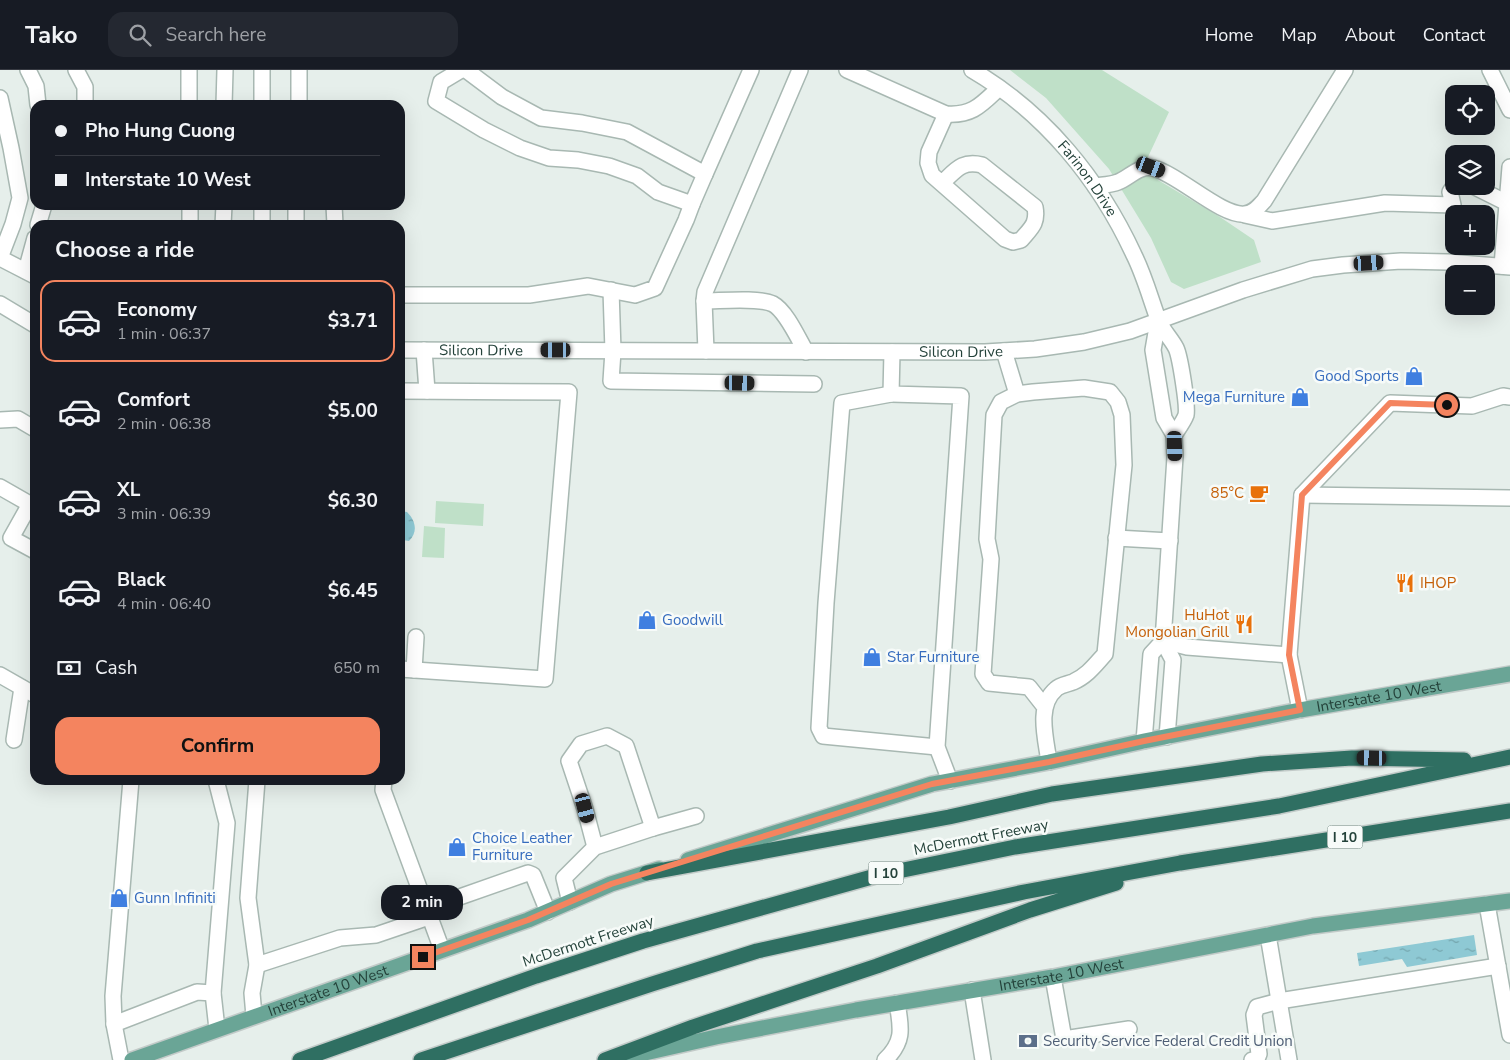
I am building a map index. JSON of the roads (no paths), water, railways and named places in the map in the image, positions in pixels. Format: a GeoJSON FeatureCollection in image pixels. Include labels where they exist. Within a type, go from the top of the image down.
{"type":"FeatureCollection","features":[{"type":"Feature","properties":{"kind":"highway","name":"McDermott Freeway"},"geometry":{"type":"LineString","coordinates":[[300,1060],[536,976],[643,941],[879,875],[1015,848],[1279,806],[1510,757]]}},
{"type":"Feature","properties":{"kind":"highway"},"geometry":{"type":"LineString","coordinates":[[647,873],[949,817],[1052,794],[1262,764],[1352,758],[1490,760]]}},
{"type":"Feature","properties":{"kind":"highway","name":"I 10"},"geometry":{"type":"LineString","coordinates":[[421,1060],[757,951],[1024,892],[1180,863],[1510,811]]}},
{"type":"Feature","properties":{"kind":"highway"},"geometry":{"type":"LineString","coordinates":[[605,1060],[693,1027],[868,969],[1030,910],[1180,863]]}},
{"type":"Feature","properties":{"kind":"main road","name":"Interstate 10 West"},"geometry":{"type":"LineString","coordinates":[[132,1060],[528,920],[611,884],[923,787],[1300,710],[1510,674]]}},
{"type":"Feature","properties":{"kind":"main road","name":"Interstate 10 West"},"geometry":{"type":"LineString","coordinates":[[615,1060],[661,1055],[897,1003],[1053,977],[1313,926],[1510,901]]}},
{"type":"Feature","properties":{"kind":"street"},"geometry":{"type":"LineString","coordinates":[[28,70],[36,86],[37,100]]}},
{"type":"Feature","properties":{"kind":"street"},"geometry":{"type":"LineString","coordinates":[[76,70],[85,87],[85,100]]}},
{"type":"Feature","properties":{"kind":"street"},"geometry":{"type":"LineString","coordinates":[[189,70],[189,100]]}},
{"type":"Feature","properties":{"kind":"street"},"geometry":{"type":"LineString","coordinates":[[224,100],[225,70]]}},
{"type":"Feature","properties":{"kind":"street"},"geometry":{"type":"LineString","coordinates":[[262,70],[262,100]]}},
{"type":"Feature","properties":{"kind":"street"},"geometry":{"type":"LineString","coordinates":[[299,70],[299,100]]}},
{"type":"Feature","properties":{"kind":"street"},"geometry":{"type":"LineString","coordinates":[[461,70],[441,82],[436,101],[484,130],[520,148],[549,158],[578,160],[609,166],[637,176],[658,192],[692,204]]}},
{"type":"Feature","properties":{"kind":"street"},"geometry":{"type":"LineString","coordinates":[[466,70],[502,97],[541,118],[582,123],[627,132],[705,174]]}},
{"type":"Feature","properties":{"kind":"street"},"geometry":{"type":"LineString","coordinates":[[405,295],[529,295],[588,286],[635,295],[655,288],[751,70]]}},
{"type":"Feature","properties":{"kind":"street"},"geometry":{"type":"LineString","coordinates":[[706,351],[705,292],[800,70]]}},
{"type":"Feature","properties":{"kind":"street"},"geometry":{"type":"LineString","coordinates":[[847,70],[946,114],[961,115],[982,104],[999,88]]}},
{"type":"Feature","properties":{"kind":"street","name":"Farinon Drive"},"geometry":{"type":"LineString","coordinates":[[972,70],[1026,108],[1058,140],[1095,186],[1112,212],[1135,256],[1153,302],[1158,321],[1177,349],[1183,380],[1186,414],[1174,435]]}},
{"type":"Feature","properties":{"kind":"street"},"geometry":{"type":"LineString","coordinates":[[1245,214],[1254,211],[1264,201],[1345,70]]}},
{"type":"Feature","properties":{"kind":"street"},"geometry":{"type":"LineString","coordinates":[[1490,70],[1510,110]]}},
{"type":"Feature","properties":{"kind":"street"},"geometry":{"type":"LineString","coordinates":[[0,98],[20,198],[6,222],[0,258],[30,273]]}},
{"type":"Feature","properties":{"kind":"street"},"geometry":{"type":"LineString","coordinates":[[942,184],[960,166],[972,162],[982,165],[1035,207],[1035,224],[1021,240],[1013,242],[1005,239],[942,184],[932,175],[928,163],[929,152],[946,114]]}},
{"type":"Feature","properties":{"kind":"street"},"geometry":{"type":"LineString","coordinates":[[1095,186],[1118,182],[1132,173],[1151,167],[1232,212],[1272,221],[1385,203],[1453,205],[1451,195]]}},
{"type":"Feature","properties":{"kind":"street"},"geometry":{"type":"LineString","coordinates":[[1506,266],[1507,203],[1510,167]]}},
{"type":"Feature","properties":{"kind":"street"},"geometry":{"type":"LineString","coordinates":[[1491,195],[1507,203]]}},
{"type":"Feature","properties":{"kind":"street","name":"Silicon Drive"},"geometry":{"type":"LineString","coordinates":[[405,350],[985,352],[1035,349],[1084,342],[1130,331],[1243,290],[1312,269],[1401,261],[1506,266]]}},
{"type":"Feature","properties":{"kind":"street"},"geometry":{"type":"LineString","coordinates":[[611,290],[613,351],[611,381],[814,384]]}},
{"type":"Feature","properties":{"kind":"street"},"geometry":{"type":"LineString","coordinates":[[704,301],[755,300],[773,304],[784,314],[806,352]]}},
{"type":"Feature","properties":{"kind":"street"},"geometry":{"type":"LineString","coordinates":[[0,304],[30,322]]}},
{"type":"Feature","properties":{"kind":"street","name":"Farinon Drive"},"geometry":{"type":"LineString","coordinates":[[1158,321],[1153,350],[1164,418],[1174,435],[1175,457],[1163,641],[1173,660],[1167,737]]}},
{"type":"Feature","properties":{"kind":"street"},"geometry":{"type":"LineString","coordinates":[[424,350],[427,391]]}},
{"type":"Feature","properties":{"kind":"street"},"geometry":{"type":"LineString","coordinates":[[1004,350],[1017,394]]}},
{"type":"Feature","properties":{"kind":"street"},"geometry":{"type":"LineString","coordinates":[[892,352],[892,394]]}},
{"type":"Feature","properties":{"kind":"street"},"geometry":{"type":"LineString","coordinates":[[1084,388],[1110,392],[1118,402],[1122,415],[1124,465],[1116,538],[1105,654],[1089,673],[1074,682],[1056,688],[989,683],[983,674],[991,559],[987,540],[994,416],[1000,402],[1017,394],[1084,388]]}},
{"type":"Feature","properties":{"kind":"street"},"geometry":{"type":"LineString","coordinates":[[405,391],[569,392],[546,679],[407,669],[416,637]]}},
{"type":"Feature","properties":{"kind":"street"},"geometry":{"type":"LineString","coordinates":[[937,747],[823,736],[818,728],[842,403],[892,394],[961,396],[937,747],[950,780]]}},
{"type":"Feature","properties":{"kind":"street"},"geometry":{"type":"LineString","coordinates":[[1300,710],[1289,655],[1302,495],[1390,403],[1472,406],[1503,396],[1510,397]]}},
{"type":"Feature","properties":{"kind":"street"},"geometry":{"type":"LineString","coordinates":[[0,420],[18,419],[30,426]]}},
{"type":"Feature","properties":{"kind":"street"},"geometry":{"type":"LineString","coordinates":[[0,487],[30,504]]}},
{"type":"Feature","properties":{"kind":"street"},"geometry":{"type":"LineString","coordinates":[[1302,495],[1510,498]]}},
{"type":"Feature","properties":{"kind":"street"},"geometry":{"type":"LineString","coordinates":[[30,508],[11,538],[30,548]]}},
{"type":"Feature","properties":{"kind":"street"},"geometry":{"type":"LineString","coordinates":[[1116,538],[1170,541]]}},
{"type":"Feature","properties":{"kind":"street"},"geometry":{"type":"LineString","coordinates":[[1163,641],[1187,647],[1289,655]]}},
{"type":"Feature","properties":{"kind":"street","name":"Farinon Drive"},"geometry":{"type":"LineString","coordinates":[[1144,741],[1151,654],[1163,641]]}},
{"type":"Feature","properties":{"kind":"street"},"geometry":{"type":"LineString","coordinates":[[0,675],[29,692],[14,740]]}},
{"type":"Feature","properties":{"kind":"street"},"geometry":{"type":"LineString","coordinates":[[1029,687],[1044,706]]}},
{"type":"Feature","properties":{"kind":"street"},"geometry":{"type":"LineString","coordinates":[[1049,762],[1044,726],[1044,706],[1056,688]]}},
{"type":"Feature","properties":{"kind":"street"},"geometry":{"type":"LineString","coordinates":[[595,847],[585,808],[569,761],[581,744],[607,736],[626,746],[653,828]]}},
{"type":"Feature","properties":{"kind":"street"},"geometry":{"type":"LineString","coordinates":[[121,1060],[114,1024],[113,996],[131,785]]}},
{"type":"Feature","properties":{"kind":"street"},"geometry":{"type":"LineString","coordinates":[[217,785],[227,823],[213,993],[217,1029]]}},
{"type":"Feature","properties":{"kind":"street"},"geometry":{"type":"LineString","coordinates":[[254,1016],[252,994],[257,966],[248,898],[257,785]]}},
{"type":"Feature","properties":{"kind":"street"},"geometry":{"type":"LineString","coordinates":[[384,785],[383,790],[442,950]]}},
{"type":"Feature","properties":{"kind":"street"},"geometry":{"type":"LineString","coordinates":[[570,902],[564,878],[595,847],[696,816]]}},
{"type":"Feature","properties":{"kind":"street"},"geometry":{"type":"LineString","coordinates":[[451,900],[528,873],[533,875],[548,912]]}},
{"type":"Feature","properties":{"kind":"street"},"geometry":{"type":"LineString","coordinates":[[1487,904],[1510,1035]]}},
{"type":"Feature","properties":{"kind":"street"},"geometry":{"type":"LineString","coordinates":[[257,966],[340,938],[376,935],[429,916]]}},
{"type":"Feature","properties":{"kind":"street"},"geometry":{"type":"LineString","coordinates":[[1268,935],[1289,1060]]}},
{"type":"Feature","properties":{"kind":"street"},"geometry":{"type":"LineString","coordinates":[[1252,1060],[1256,1059],[1259,1054],[1254,1015],[1257,1007],[1279,1001],[1498,966]]}},
{"type":"Feature","properties":{"kind":"street"},"geometry":{"type":"LineString","coordinates":[[1053,977],[1064,1039],[1130,1029]]}},
{"type":"Feature","properties":{"kind":"street"},"geometry":{"type":"LineString","coordinates":[[972,990],[983,1060]]}},
{"type":"Feature","properties":{"kind":"street"},"geometry":{"type":"LineString","coordinates":[[114,1024],[197,992],[213,993]]}},
{"type":"Feature","properties":{"kind":"street"},"geometry":{"type":"LineString","coordinates":[[885,1060],[892,1054],[899,1042],[901,1030],[897,1003]]}},
{"type":"Feature","properties":{"kind":"water"},"geometry":{"type":"Polygon","coordinates":[[[405,512],[412,519],[415,527],[414,534],[409,541],[405,540],[405,512]]]}},
{"type":"Feature","properties":{"kind":"water"},"geometry":{"type":"Polygon","coordinates":[[[1474,935],[1477,955],[1407,967],[1402,959],[1359,966],[1357,953],[1474,935]]]}},
{"type":"Feature","properties":{"kind":"place","name":"Good Sports"},"geometry":{"type":"Point","coordinates":[1414,376]}},
{"type":"Feature","properties":{"kind":"place","name":"Mega Furniture"},"geometry":{"type":"Point","coordinates":[1300,397]}},
{"type":"Feature","properties":{"kind":"place","name":"85°C"},"geometry":{"type":"Point","coordinates":[1259,493]}},
{"type":"Feature","properties":{"kind":"place","name":"IHOP"},"geometry":{"type":"Point","coordinates":[1405,583]}},
{"type":"Feature","properties":{"kind":"place","name":"Goodwill"},"geometry":{"type":"Point","coordinates":[647,620]}},
{"type":"Feature","properties":{"kind":"place","name":"HuHot Mongolian Grill"},"geometry":{"type":"Point","coordinates":[1244,624]}},
{"type":"Feature","properties":{"kind":"place","name":"Star Furniture"},"geometry":{"type":"Point","coordinates":[872,657]}},
{"type":"Feature","properties":{"kind":"place","name":"Choice Leather Furniture"},"geometry":{"type":"Point","coordinates":[457,847]}},
{"type":"Feature","properties":{"kind":"place","name":"Gunn Infiniti"},"geometry":{"type":"Point","coordinates":[119,898]}},
{"type":"Feature","properties":{"kind":"place","name":"Security Service Federal Credit Union"},"geometry":{"type":"Point","coordinates":[1028,1041]}}]}
